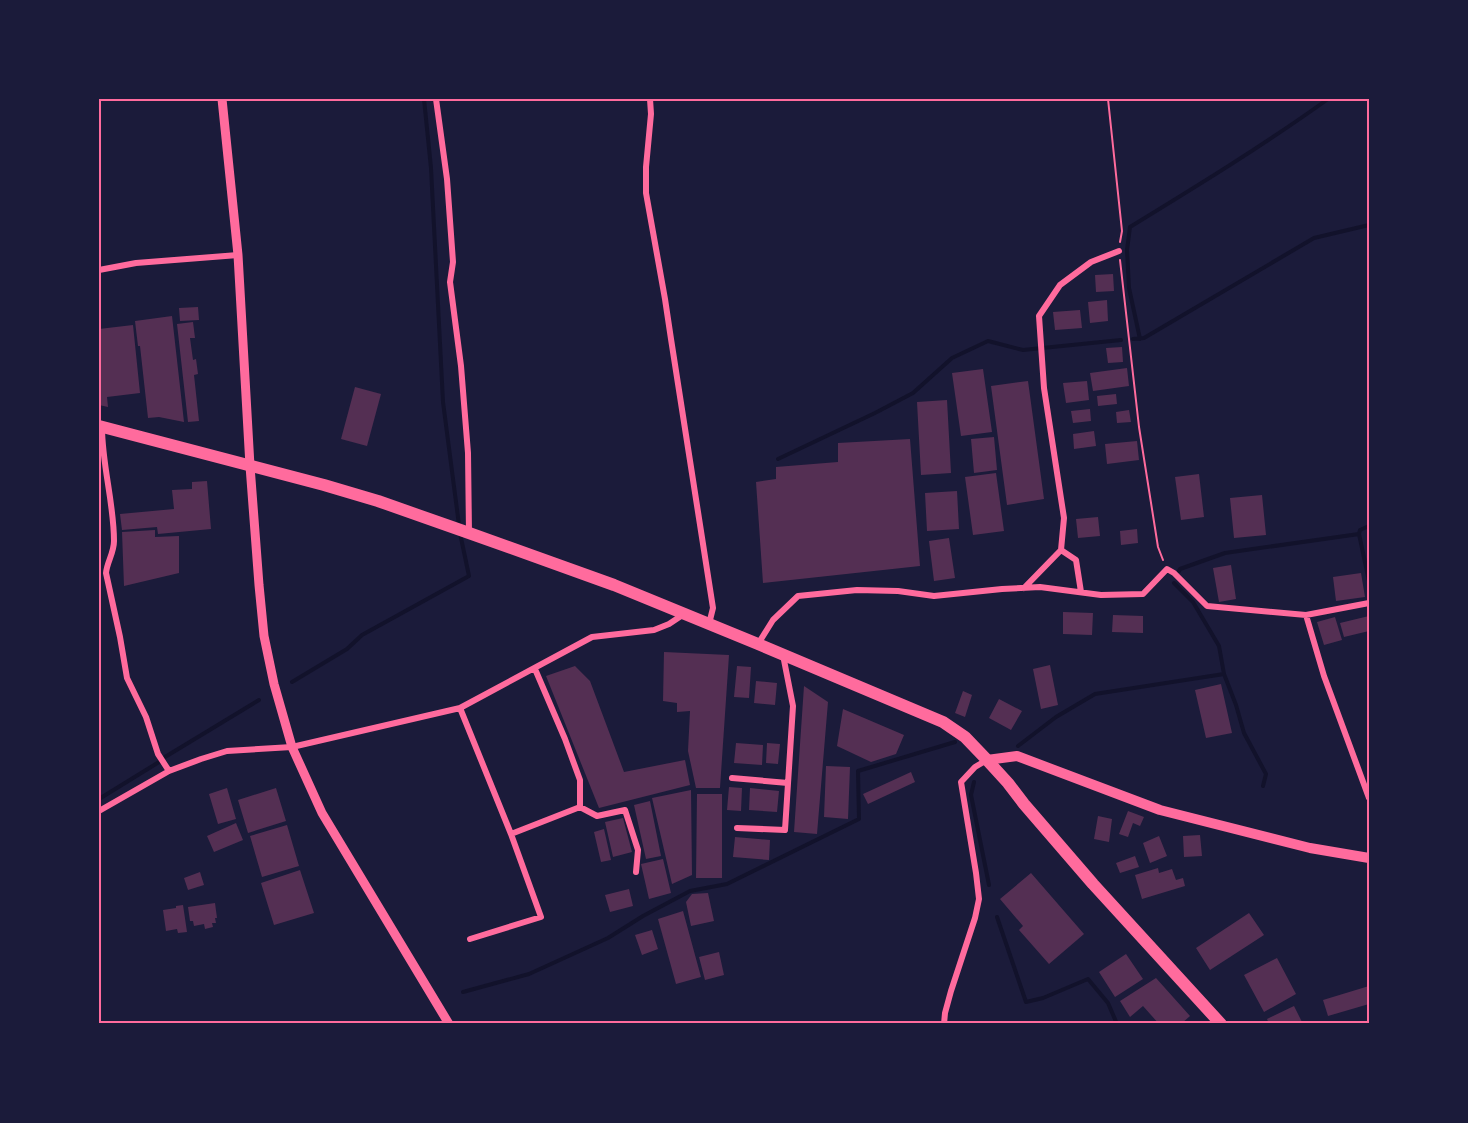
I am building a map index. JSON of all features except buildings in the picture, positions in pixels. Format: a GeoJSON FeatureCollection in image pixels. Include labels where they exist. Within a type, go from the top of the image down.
{"type":"FeatureCollection","features":[{"type":"Feature","properties":{"kind":"highway"},"geometry":{"type":"LineString","coordinates":[[100,427],[324,485],[467,532],[614,585],[943,722],[965,737],[987,760],[1093,884],[1221,1024]]}},
{"type":"Feature","properties":{"kind":"main road"},"geometry":{"type":"LineString","coordinates":[[987,760],[1017,756],[1160,810],[1310,848],[1369,858]]}},
{"type":"Feature","properties":{"kind":"street"},"geometry":{"type":"LineString","coordinates":[[222,99],[238,255],[259,585],[264,636],[274,684],[292,747],[322,813],[449,1024]]}},
{"type":"Feature","properties":{"kind":"street"},"geometry":{"type":"LineString","coordinates":[[436,99],[447,179],[453,262],[450,282],[461,366],[468,453],[467,532]]}},
{"type":"Feature","properties":{"kind":"street"},"geometry":{"type":"LineString","coordinates":[[650,99],[646,193],[665,299],[713,608],[709,624]]}},
{"type":"Feature","properties":{"kind":"street"},"geometry":{"type":"LineString","coordinates":[[1024,588],[1061,550],[1064,518],[1044,388],[1039,316],[1060,285],[1091,262],[1119,251]]}},
{"type":"Feature","properties":{"kind":"street"},"geometry":{"type":"LineString","coordinates":[[99,270],[136,263],[238,255]]}},
{"type":"Feature","properties":{"kind":"street"},"geometry":{"type":"LineString","coordinates":[[100,427],[114,544],[106,566],[106,573],[127,678],[146,717],[158,754],[169,771]]}},
{"type":"Feature","properties":{"kind":"street"},"geometry":{"type":"LineString","coordinates":[[1061,550],[1076,560],[1081,592]]}},
{"type":"Feature","properties":{"kind":"street"},"geometry":{"type":"LineString","coordinates":[[758,644],[773,620],[798,596],[857,590],[898,591],[934,596],[1040,587],[1101,595],[1143,594],[1167,569],[1174,573],[1207,606],[1306,615],[1369,603]]}},
{"type":"Feature","properties":{"kind":"street"},"geometry":{"type":"LineString","coordinates":[[99,811],[169,771],[227,751],[292,747],[460,708],[592,637],[654,630],[684,614]]}},
{"type":"Feature","properties":{"kind":"street"},"geometry":{"type":"LineString","coordinates":[[1306,615],[1324,676],[1369,798]]}},
{"type":"Feature","properties":{"kind":"street"},"geometry":{"type":"LineString","coordinates":[[737,828],[785,830],[793,706],[783,654]]}},
{"type":"Feature","properties":{"kind":"street"},"geometry":{"type":"LineString","coordinates":[[535,669],[565,738],[580,780],[580,807]]}},
{"type":"Feature","properties":{"kind":"street"},"geometry":{"type":"LineString","coordinates":[[460,708],[512,834],[541,917],[471,939]]}},
{"type":"Feature","properties":{"kind":"street"},"geometry":{"type":"LineString","coordinates":[[944,1024],[951,991],[979,899],[961,782],[975,767],[987,760]]}},
{"type":"Feature","properties":{"kind":"street"},"geometry":{"type":"LineString","coordinates":[[732,778],[788,783]]}},
{"type":"Feature","properties":{"kind":"street"},"geometry":{"type":"LineString","coordinates":[[512,834],[580,807],[597,816],[625,810],[638,850],[636,872]]}},
{"type":"Feature","properties":{"kind":"path"},"geometry":{"type":"LineString","coordinates":[[1108,99],[1122,231],[1119,251],[1139,427],[1158,547],[1167,569]]}},
{"type":"Feature","properties":{"kind":"waterway"},"geometry":{"type":"LineString","coordinates":[[424,99],[431,168],[443,402],[459,525]]}},
{"type":"Feature","properties":{"kind":"waterway"},"geometry":{"type":"LineString","coordinates":[[1140,339],[1129,288],[1127,250],[1130,227],[1255,149],[1328,99]]}},
{"type":"Feature","properties":{"kind":"waterway"},"geometry":{"type":"LineString","coordinates":[[1133,339],[1144,338],[1314,238],[1369,225]]}},
{"type":"Feature","properties":{"kind":"waterway"},"geometry":{"type":"LineString","coordinates":[[778,459],[913,393],[952,358],[988,341],[1023,350],[1121,340]]}},
{"type":"Feature","properties":{"kind":"waterway"},"geometry":{"type":"LineString","coordinates":[[1369,526],[1360,530],[1359,534],[1369,581]]}},
{"type":"Feature","properties":{"kind":"waterway"},"geometry":{"type":"LineString","coordinates":[[292,682],[347,649],[362,635],[469,576],[460,533]]}},
{"type":"Feature","properties":{"kind":"waterway"},"geometry":{"type":"LineString","coordinates":[[1179,571],[1225,553],[1359,534]]}},
{"type":"Feature","properties":{"kind":"waterway"},"geometry":{"type":"LineString","coordinates":[[1174,583],[1193,602],[1219,646],[1224,674],[1244,733],[1266,774],[1263,786]]}},
{"type":"Feature","properties":{"kind":"waterway"},"geometry":{"type":"LineString","coordinates":[[1018,746],[1056,717],[1095,694],[1224,674]]}},
{"type":"Feature","properties":{"kind":"waterway"},"geometry":{"type":"LineString","coordinates":[[165,757],[259,700]]}},
{"type":"Feature","properties":{"kind":"waterway"},"geometry":{"type":"LineString","coordinates":[[463,992],[529,974],[608,938],[690,891],[727,884],[859,819],[858,771],[955,742]]}},
{"type":"Feature","properties":{"kind":"waterway"},"geometry":{"type":"LineString","coordinates":[[99,799],[159,762]]}},
{"type":"Feature","properties":{"kind":"waterway"},"geometry":{"type":"LineString","coordinates":[[974,782],[971,795],[989,885]]}},
{"type":"Feature","properties":{"kind":"waterway"},"geometry":{"type":"LineString","coordinates":[[997,917],[1026,1002],[1043,998],[1088,979],[1108,1003],[1117,1024]]}}]}
